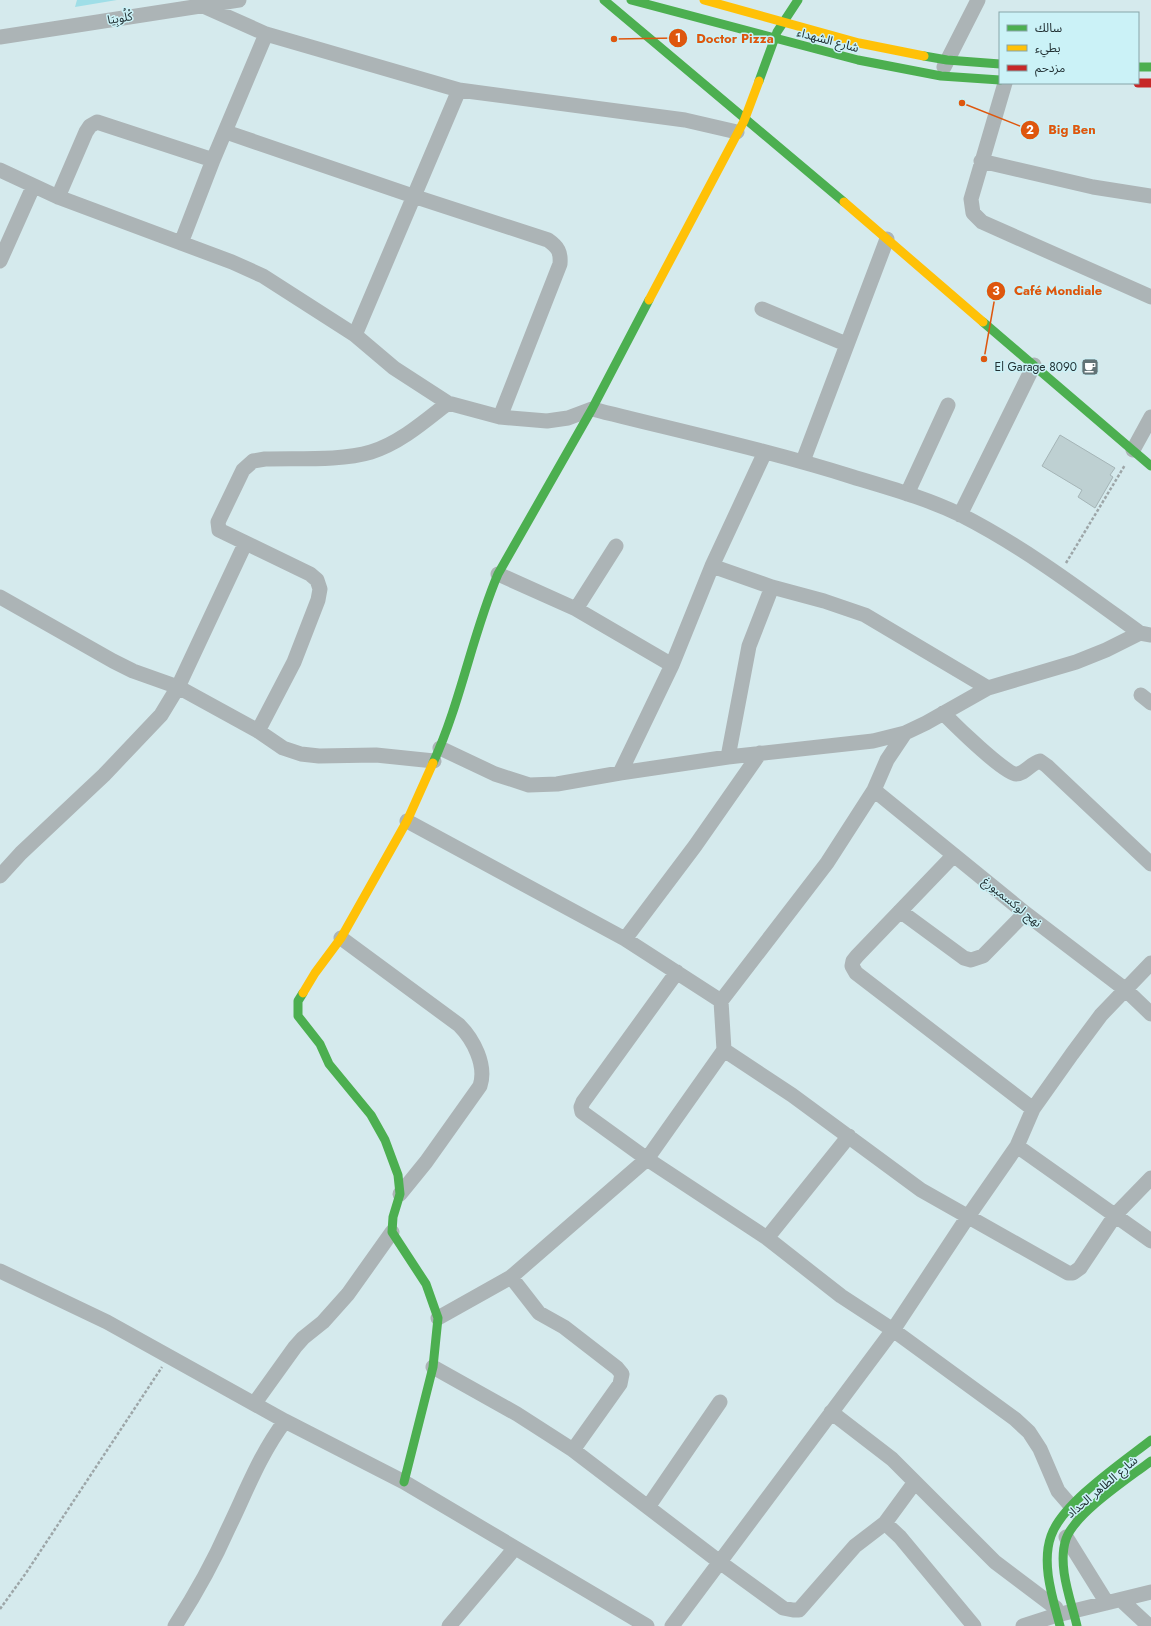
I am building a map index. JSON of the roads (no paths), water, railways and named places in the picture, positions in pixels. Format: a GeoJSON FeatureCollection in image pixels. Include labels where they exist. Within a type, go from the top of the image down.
{"type":"FeatureCollection","features":[{"type":"Feature","properties":{"kind":"street","name":"كْلُوبِيَا"},"geometry":{"type":"LineString","coordinates":[[0,37],[239,0]]}},
{"type":"Feature","properties":{"kind":"street"},"geometry":{"type":"LineString","coordinates":[[604,0],[746,118],[1151,466]]}},
{"type":"Feature","properties":{"kind":"street","name":"شارع الشهداء"},"geometry":{"type":"LineString","coordinates":[[631,0],[858,60],[941,76],[999,80]]}},
{"type":"Feature","properties":{"kind":"street","name":"شارع الشهداء"},"geometry":{"type":"LineString","coordinates":[[704,0],[819,32],[947,60],[999,64]]}},
{"type":"Feature","properties":{"kind":"street"},"geometry":{"type":"LineString","coordinates":[[254,1404],[302,1338],[323,1322],[343,1300],[392,1232],[393,1218],[400,1194],[398,1175],[385,1140],[371,1115],[329,1064],[320,1044],[298,1016],[298,1001],[315,973],[341,938],[407,821],[440,748],[458,698],[486,602],[498,574],[592,409],[737,132],[746,118],[774,38],[782,22],[798,0]]}},
{"type":"Feature","properties":{"kind":"street"},"geometry":{"type":"LineString","coordinates":[[941,76],[947,60],[978,0]]}},
{"type":"Feature","properties":{"kind":"street"},"geometry":{"type":"LineString","coordinates":[[203,6],[266,34],[459,90],[685,120],[737,132]]}},
{"type":"Feature","properties":{"kind":"street"},"geometry":{"type":"LineString","coordinates":[[813,48],[819,32]]}},
{"type":"Feature","properties":{"kind":"street"},"geometry":{"type":"LineString","coordinates":[[182,243],[213,160],[266,34]]}},
{"type":"Feature","properties":{"kind":"street"},"geometry":{"type":"LineString","coordinates":[[1139,66],[1151,67]]}},
{"type":"Feature","properties":{"kind":"street"},"geometry":{"type":"LineString","coordinates":[[1139,83],[1151,83]]}},
{"type":"Feature","properties":{"kind":"street"},"geometry":{"type":"LineString","coordinates":[[1006,84],[981,161],[971,199],[973,213],[982,222],[1151,297]]}},
{"type":"Feature","properties":{"kind":"street"},"geometry":{"type":"LineString","coordinates":[[355,335],[459,90]]}},
{"type":"Feature","properties":{"kind":"street"},"geometry":{"type":"LineString","coordinates":[[58,197],[86,132],[90,126],[97,122],[213,160]]}},
{"type":"Feature","properties":{"kind":"street"},"geometry":{"type":"LineString","coordinates":[[226,132],[413,196],[548,240],[556,245],[560,252],[560,264],[500,417]]}},
{"type":"Feature","properties":{"kind":"street"},"geometry":{"type":"LineString","coordinates":[[981,161],[1093,187],[1151,196]]}},
{"type":"Feature","properties":{"kind":"street"},"geometry":{"type":"LineString","coordinates":[[0,170],[33,187],[122,223],[182,243],[263,276],[355,335],[394,368],[448,403],[500,417],[547,421],[568,418],[592,409],[803,461],[907,494],[960,515],[1008,542],[1145,634]]}},
{"type":"Feature","properties":{"kind":"street"},"geometry":{"type":"LineString","coordinates":[[0,262],[33,187]]}},
{"type":"Feature","properties":{"kind":"street"},"geometry":{"type":"LineString","coordinates":[[803,461],[887,239]]}},
{"type":"Feature","properties":{"kind":"street"},"geometry":{"type":"LineString","coordinates":[[762,309],[846,344]]}},
{"type":"Feature","properties":{"kind":"street"},"geometry":{"type":"LineString","coordinates":[[960,515],[1034,366]]}},
{"type":"Feature","properties":{"kind":"street"},"geometry":{"type":"LineString","coordinates":[[258,731],[294,662],[318,600],[320,588],[317,580],[310,574],[219,530],[217,526],[240,476],[248,464],[265,459],[354,456],[372,452],[401,438],[448,403]]}},
{"type":"Feature","properties":{"kind":"street"},"geometry":{"type":"LineString","coordinates":[[907,494],[948,405]]}},
{"type":"Feature","properties":{"kind":"street"},"geometry":{"type":"LineString","coordinates":[[1133,450],[1151,417]]}},
{"type":"Feature","properties":{"kind":"street"},"geometry":{"type":"LineString","coordinates":[[620,773],[672,665],[712,566],[765,452]]}},
{"type":"Feature","properties":{"kind":"street"},"geometry":{"type":"LineString","coordinates":[[0,876],[104,775],[161,715],[178,687],[246,544]]}},
{"type":"Feature","properties":{"kind":"street"},"geometry":{"type":"LineString","coordinates":[[576,609],[616,546]]}},
{"type":"Feature","properties":{"kind":"street"},"geometry":{"type":"LineString","coordinates":[[712,566],[772,587],[824,601],[865,615],[988,688]]}},
{"type":"Feature","properties":{"kind":"street"},"geometry":{"type":"LineString","coordinates":[[498,574],[576,609],[672,665]]}},
{"type":"Feature","properties":{"kind":"street"},"geometry":{"type":"LineString","coordinates":[[728,757],[749,646],[772,587]]}},
{"type":"Feature","properties":{"kind":"street"},"geometry":{"type":"LineString","coordinates":[[0,597],[113,661],[133,671],[178,687],[258,731],[283,748],[301,754],[319,756],[376,755],[434,761]]}},
{"type":"Feature","properties":{"kind":"street"},"geometry":{"type":"LineString","coordinates":[[440,748],[495,774],[529,785],[557,784],[728,757],[874,740],[905,733],[943,714],[988,688],[1076,662],[1145,634]]}},
{"type":"Feature","properties":{"kind":"street"},"geometry":{"type":"LineString","coordinates":[[943,714],[1010,772],[1016,774],[1022,772],[1033,762],[1040,761],[1047,766],[1151,864]]}},
{"type":"Feature","properties":{"kind":"street"},"geometry":{"type":"LineString","coordinates":[[438,1318],[511,1277],[647,1159],[724,1050],[721,1001],[827,863],[874,790],[887,760],[905,733]]}},
{"type":"Feature","properties":{"kind":"street"},"geometry":{"type":"LineString","coordinates":[[625,939],[695,846],[760,753]]}},
{"type":"Feature","properties":{"kind":"street","name":"نهج لوكسمبورغ"},"geometry":{"type":"LineString","coordinates":[[874,790],[1025,913],[1126,990],[1151,1014]]}},
{"type":"Feature","properties":{"kind":"street"},"geometry":{"type":"LineString","coordinates":[[407,821],[625,939],[721,1001]]}},
{"type":"Feature","properties":{"kind":"street"},"geometry":{"type":"LineString","coordinates":[[954,855],[853,961],[853,969],[1033,1110]]}},
{"type":"Feature","properties":{"kind":"street"},"geometry":{"type":"LineString","coordinates":[[900,911],[964,958],[971,960],[982,956],[1025,913]]}},
{"type":"Feature","properties":{"kind":"street"},"geometry":{"type":"LineString","coordinates":[[341,938],[459,1025],[468,1035],[483,1070],[483,1078],[480,1086],[426,1162],[400,1194]]}},
{"type":"Feature","properties":{"kind":"street"},"geometry":{"type":"LineString","coordinates":[[672,1626],[721,1563],[893,1330],[967,1218],[1017,1146],[1033,1110],[1101,1015],[1151,963]]}},
{"type":"Feature","properties":{"kind":"street"},"geometry":{"type":"LineString","coordinates":[[678,972],[581,1107],[585,1116],[767,1238],[841,1296],[893,1330],[1015,1418],[1029,1432],[1040,1449],[1058,1491],[1081,1518]]}},
{"type":"Feature","properties":{"kind":"street"},"geometry":{"type":"LineString","coordinates":[[724,1050],[849,1136],[921,1190],[967,1218],[1064,1270],[1073,1273],[1080,1268],[1116,1214],[1151,1178]]}},
{"type":"Feature","properties":{"kind":"street"},"geometry":{"type":"LineString","coordinates":[[767,1238],[849,1136]]}},
{"type":"Feature","properties":{"kind":"street"},"geometry":{"type":"LineString","coordinates":[[1017,1146],[1116,1214],[1151,1241]]}},
{"type":"Feature","properties":{"kind":"street"},"geometry":{"type":"LineString","coordinates":[[392,1232],[426,1284],[438,1318],[433,1368],[404,1482]]}},
{"type":"Feature","properties":{"kind":"street"},"geometry":{"type":"LineString","coordinates":[[0,1271],[88,1312],[285,1421],[404,1482],[647,1626]]}},
{"type":"Feature","properties":{"kind":"street"},"geometry":{"type":"LineString","coordinates":[[511,1277],[540,1313],[564,1327],[617,1368],[622,1374],[620,1384],[573,1450]]}},
{"type":"Feature","properties":{"kind":"street"},"geometry":{"type":"LineString","coordinates":[[433,1368],[517,1414],[573,1450],[721,1563],[784,1608],[799,1610],[855,1546],[885,1523],[915,1482]]}},
{"type":"Feature","properties":{"kind":"street"},"geometry":{"type":"LineString","coordinates":[[648,1507],[720,1402]]}},
{"type":"Feature","properties":{"kind":"street"},"geometry":{"type":"LineString","coordinates":[[831,1412],[892,1459],[995,1562],[1058,1616]]}},
{"type":"Feature","properties":{"kind":"street"},"geometry":{"type":"LineString","coordinates":[[175,1626],[208,1571],[252,1476],[269,1444],[285,1421]]}},
{"type":"Feature","properties":{"kind":"street"},"geometry":{"type":"LineString","coordinates":[[1058,1616],[1051,1581],[1049,1545],[1056,1524],[1072,1506],[1151,1440]]}},
{"type":"Feature","properties":{"kind":"street","name":"شارع الطاهر الحداد"},"geometry":{"type":"LineString","coordinates":[[1075,1619],[1066,1579],[1064,1551],[1066,1537],[1081,1518],[1151,1461]]}},
{"type":"Feature","properties":{"kind":"street"},"geometry":{"type":"LineString","coordinates":[[885,1523],[900,1538],[974,1626]]}},
{"type":"Feature","properties":{"kind":"street"},"geometry":{"type":"LineString","coordinates":[[1066,1537],[1114,1601],[1150,1626]]}},
{"type":"Feature","properties":{"kind":"street"},"geometry":{"type":"LineString","coordinates":[[449,1626],[515,1548]]}},
{"type":"Feature","properties":{"kind":"street"},"geometry":{"type":"LineString","coordinates":[[1023,1626],[1058,1616],[1075,1619],[1114,1601],[1151,1592]]}},
{"type":"Feature","properties":{"kind":"place","name":"Doctor Pizza"},"geometry":{"type":"Point","coordinates":[614,39]}},
{"type":"Feature","properties":{"kind":"place","name":"Big Ben"},"geometry":{"type":"Point","coordinates":[962,103]}},
{"type":"Feature","properties":{"kind":"place","name":"Café Mondiale"},"geometry":{"type":"Point","coordinates":[984,359]}},
{"type":"Feature","properties":{"kind":"place","name":"El Garage 8090"},"geometry":{"type":"Point","coordinates":[1090,367]}}]}
